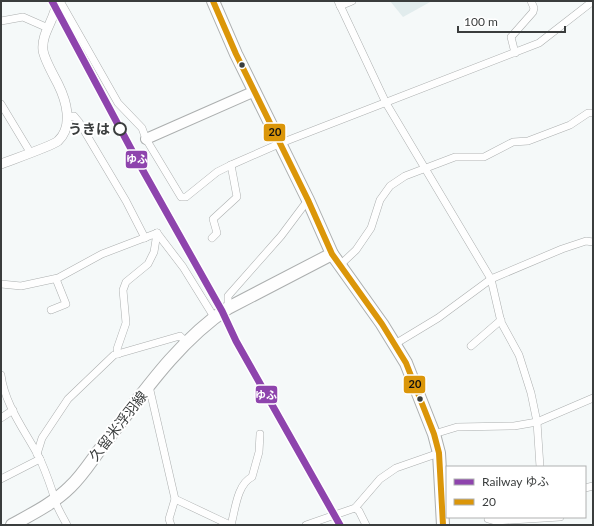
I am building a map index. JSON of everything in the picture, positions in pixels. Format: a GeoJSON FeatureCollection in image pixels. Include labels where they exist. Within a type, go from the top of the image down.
{"type":"FeatureCollection","features":[{"type":"Feature","properties":{"kind":"main road"},"geometry":{"type":"LineString","coordinates":[[213,1],[236,54],[281,143],[332,254],[395,344],[408,370],[434,434],[439,453],[442,525]]}},
{"type":"Feature","properties":{"kind":"main road"},"geometry":{"type":"LineString","coordinates":[[146,139],[255,91]]}},
{"type":"Feature","properties":{"kind":"main road","name":"久留米浮羽線"},"geometry":{"type":"LineString","coordinates":[[12,525],[54,500],[71,486],[149,386],[187,343],[214,317],[228,308],[332,254]]}},
{"type":"Feature","properties":{"kind":"street"},"geometry":{"type":"LineString","coordinates":[[1,164],[58,141],[67,125],[62,92],[43,51],[48,28],[57,10],[59,1]]}},
{"type":"Feature","properties":{"kind":"street"},"geometry":{"type":"LineString","coordinates":[[59,1],[118,103],[142,128],[146,139],[181,196],[186,196],[217,172],[281,143],[539,43],[593,1]]}},
{"type":"Feature","properties":{"kind":"street"},"geometry":{"type":"LineString","coordinates":[[352,1],[339,4],[386,103],[491,279],[501,320],[519,355],[531,393],[537,422],[540,466]]}},
{"type":"Feature","properties":{"kind":"street"},"geometry":{"type":"LineString","coordinates":[[515,53],[511,37],[533,12],[534,8],[531,1]]}},
{"type":"Feature","properties":{"kind":"street"},"geometry":{"type":"LineString","coordinates":[[1,21],[22,17],[48,28]]}},
{"type":"Feature","properties":{"kind":"street"},"geometry":{"type":"LineString","coordinates":[[1,104],[30,152]]}},
{"type":"Feature","properties":{"kind":"street"},"geometry":{"type":"LineString","coordinates":[[339,266],[356,250],[371,228],[380,200],[390,186],[405,176],[455,157],[484,157],[513,142],[528,141],[570,125],[588,113],[593,113]]}},
{"type":"Feature","properties":{"kind":"street"},"geometry":{"type":"LineString","coordinates":[[67,117],[74,116],[79,122],[126,201],[145,238]]}},
{"type":"Feature","properties":{"kind":"street"},"geometry":{"type":"LineString","coordinates":[[212,238],[217,233],[213,219],[237,197],[231,165]]}},
{"type":"Feature","properties":{"kind":"street"},"geometry":{"type":"LineString","coordinates":[[228,308],[228,296],[281,236],[308,200]]}},
{"type":"Feature","properties":{"kind":"street"},"geometry":{"type":"LineString","coordinates":[[1,284],[21,286],[56,279],[102,254],[158,233]]}},
{"type":"Feature","properties":{"kind":"street"},"geometry":{"type":"LineString","coordinates":[[158,233],[162,236],[183,267],[214,317]]}},
{"type":"Feature","properties":{"kind":"street"},"geometry":{"type":"LineString","coordinates":[[118,354],[117,349],[126,322],[123,290],[126,282],[148,264],[154,252],[158,233]]}},
{"type":"Feature","properties":{"kind":"street"},"geometry":{"type":"LineString","coordinates":[[395,344],[438,318],[491,279],[562,249],[586,242],[593,242]]}},
{"type":"Feature","properties":{"kind":"street"},"geometry":{"type":"LineString","coordinates":[[51,310],[66,304],[56,279]]}},
{"type":"Feature","properties":{"kind":"street"},"geometry":{"type":"LineString","coordinates":[[471,346],[501,320]]}},
{"type":"Feature","properties":{"kind":"street"},"geometry":{"type":"LineString","coordinates":[[1,479],[38,456],[42,438],[68,399],[114,355],[180,336],[187,343]]}},
{"type":"Feature","properties":{"kind":"street"},"geometry":{"type":"LineString","coordinates":[[1,375],[3,388],[38,456],[54,493],[54,500],[67,525]]}},
{"type":"Feature","properties":{"kind":"street"},"geometry":{"type":"LineString","coordinates":[[149,386],[174,499],[169,519],[171,525]]}},
{"type":"Feature","properties":{"kind":"street"},"geometry":{"type":"LineString","coordinates":[[434,434],[457,427],[514,426],[537,422],[593,398]]}},
{"type":"Feature","properties":{"kind":"street"},"geometry":{"type":"LineString","coordinates":[[1,418],[13,410]]}},
{"type":"Feature","properties":{"kind":"street"},"geometry":{"type":"LineString","coordinates":[[174,499],[231,525],[240,491],[245,481],[252,477],[259,452],[260,434]]}},
{"type":"Feature","properties":{"kind":"street"},"geometry":{"type":"LineString","coordinates":[[306,525],[355,508],[380,479],[391,472],[439,453]]}},
{"type":"Feature","properties":{"kind":"street"},"geometry":{"type":"LineString","coordinates":[[355,508],[359,511],[366,525]]}},
{"type":"Feature","properties":{"kind":"street"},"geometry":{"type":"LineString","coordinates":[[488,519],[495,521],[545,520],[555,518]]}},
{"type":"Feature","properties":{"kind":"shaded area"},"geometry":{"type":"Polygon","coordinates":[[[390,1],[432,1],[403,17],[390,1]]]}},
{"type":"Feature","properties":{"kind":"rail line","name":"ゆふ"},"geometry":{"type":"LineString","coordinates":[[52,1],[137,160],[222,311],[236,341],[340,525]]}},
{"type":"Feature","properties":{"kind":"transit line","name":"20"},"geometry":{"type":"LineString","coordinates":[[213,1],[236,54],[308,200],[332,254],[382,324],[406,363],[434,434],[439,453],[443,525]]}},
{"type":"Feature","properties":{"kind":"place","name":"うきは"},"geometry":{"type":"Point","coordinates":[120,129]}}]}
